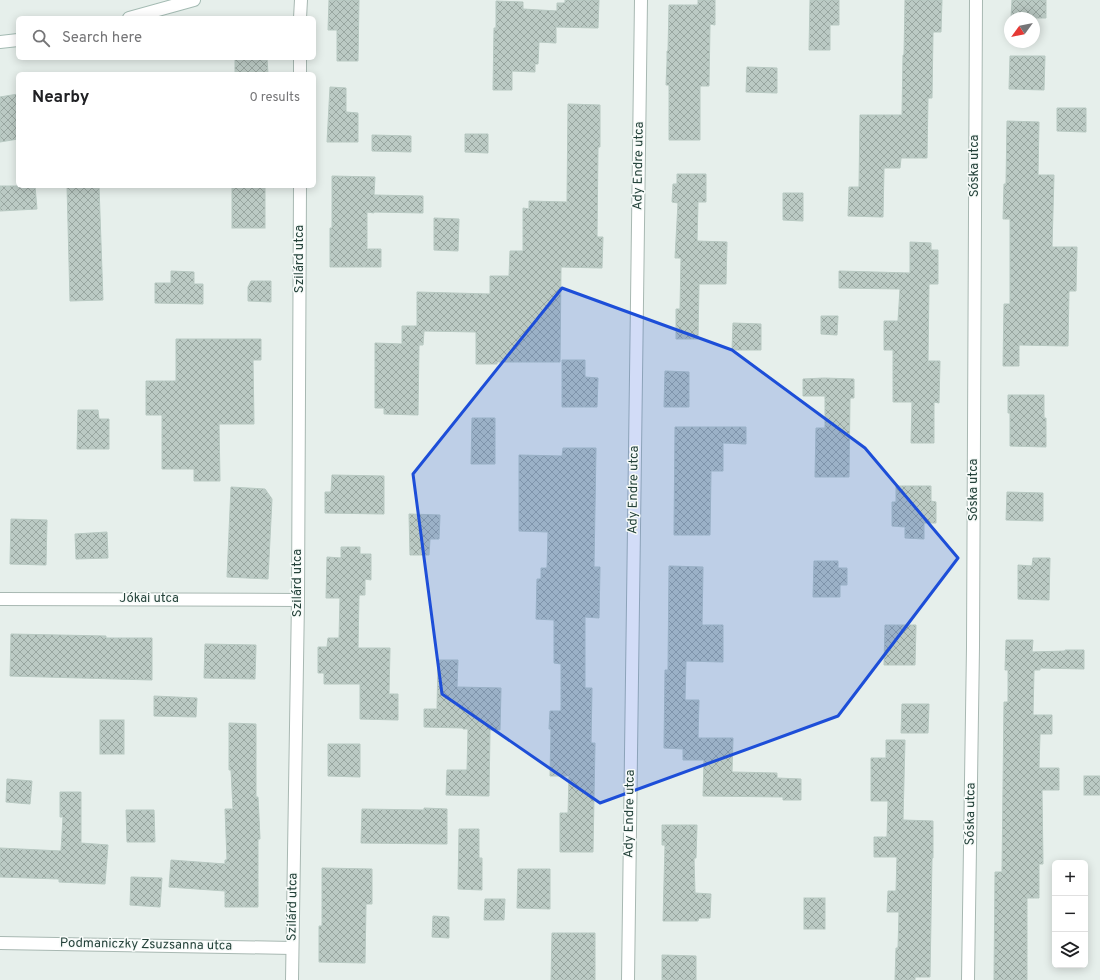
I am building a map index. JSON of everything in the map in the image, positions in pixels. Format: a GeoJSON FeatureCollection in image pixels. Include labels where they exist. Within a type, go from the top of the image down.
{"type":"FeatureCollection","features":[{"type":"Feature","properties":{"kind":"street"},"geometry":{"type":"LineString","coordinates":[[137,16],[194,0]]}},
{"type":"Feature","properties":{"kind":"street"},"geometry":{"type":"LineString","coordinates":[[300,16],[301,0]]}},
{"type":"Feature","properties":{"kind":"street","name":"Ady Endre utca"},"geometry":{"type":"LineString","coordinates":[[628,980],[641,0]]}},
{"type":"Feature","properties":{"kind":"street","name":"Sóska utca"},"geometry":{"type":"LineString","coordinates":[[968,980],[973,647],[976,0]]}},
{"type":"Feature","properties":{"kind":"street"},"geometry":{"type":"LineString","coordinates":[[0,42],[16,40]]}},
{"type":"Feature","properties":{"kind":"street"},"geometry":{"type":"LineString","coordinates":[[300,60],[300,72]]}},
{"type":"Feature","properties":{"kind":"street","name":"Szilárd utca"},"geometry":{"type":"LineString","coordinates":[[292,980],[298,600],[300,188]]}},
{"type":"Feature","properties":{"kind":"street","name":"Jókai utca"},"geometry":{"type":"LineString","coordinates":[[0,598],[298,600]]}},
{"type":"Feature","properties":{"kind":"street","name":"Podmaniczky Zsuzsanna utca"},"geometry":{"type":"LineString","coordinates":[[0,943],[292,948]]}},
{"type":"Feature","properties":{"kind":"highlighted area"},"geometry":{"type":"Polygon","coordinates":[[[562,288],[732,350],[865,448],[958,558],[838,716],[600,803],[442,694],[413,474],[562,288]]]}},
{"type":"Feature","properties":{"kind":"building"},"geometry":{"type":"Polygon","coordinates":[[[329,0],[359,0],[358,61],[337,61],[337,30],[328,30],[329,0]]]}},
{"type":"Feature","properties":{"kind":"building"},"geometry":{"type":"Polygon","coordinates":[[[565,0],[599,0],[598,28],[556,27],[556,43],[539,42],[538,64],[535,64],[535,72],[512,71],[512,90],[493,90],[496,1],[523,2],[523,9],[557,11],[557,3],[565,3],[565,0]]]}},
{"type":"Feature","properties":{"kind":"building"},"geometry":{"type":"Polygon","coordinates":[[[698,0],[715,0],[715,25],[710,24],[709,86],[700,86],[700,140],[669,140],[669,85],[666,85],[669,5],[698,5],[698,0]]]}},
{"type":"Feature","properties":{"kind":"building"},"geometry":{"type":"Polygon","coordinates":[[[810,0],[839,0],[839,25],[830,25],[830,50],[809,50],[810,0]]]}},
{"type":"Feature","properties":{"kind":"building"},"geometry":{"type":"Polygon","coordinates":[[[905,0],[942,0],[941,32],[933,32],[932,98],[928,98],[927,158],[901,158],[900,168],[884,168],[883,217],[848,216],[849,187],[859,187],[860,115],[902,115],[905,0]]]}},
{"type":"Feature","properties":{"kind":"building"},"geometry":{"type":"Polygon","coordinates":[[[1012,0],[1046,0],[1046,18],[1040,18],[1040,12],[1011,12],[1012,0]]]}},
{"type":"Feature","properties":{"kind":"building"},"geometry":{"type":"Polygon","coordinates":[[[1010,56],[1045,56],[1044,90],[1009,89],[1010,56]]]}},
{"type":"Feature","properties":{"kind":"building"},"geometry":{"type":"Polygon","coordinates":[[[235,60],[267,60],[268,72],[235,72],[235,60]]]}},
{"type":"Feature","properties":{"kind":"building"},"geometry":{"type":"Polygon","coordinates":[[[747,67],[777,68],[777,93],[746,92],[747,67]]]}},
{"type":"Feature","properties":{"kind":"building"},"geometry":{"type":"Polygon","coordinates":[[[330,87],[346,88],[346,112],[358,113],[358,142],[327,142],[330,87]]]}},
{"type":"Feature","properties":{"kind":"building"},"geometry":{"type":"Polygon","coordinates":[[[16,94],[16,139],[0,142],[0,97],[16,94]]]}},
{"type":"Feature","properties":{"kind":"building"},"geometry":{"type":"Polygon","coordinates":[[[568,104],[600,105],[597,237],[603,237],[602,268],[561,267],[560,362],[497,362],[497,364],[476,364],[476,332],[424,331],[423,345],[419,345],[418,415],[384,414],[384,408],[375,408],[375,343],[402,344],[402,326],[417,326],[417,292],[490,294],[490,276],[509,276],[510,251],[523,251],[523,208],[529,209],[529,201],[567,202],[568,104]]]}},
{"type":"Feature","properties":{"kind":"building"},"geometry":{"type":"Polygon","coordinates":[[[1057,108],[1086,108],[1086,132],[1057,131],[1057,108]]]}},
{"type":"Feature","properties":{"kind":"building"},"geometry":{"type":"Polygon","coordinates":[[[1007,121],[1039,122],[1038,175],[1054,175],[1052,247],[1077,247],[1076,291],[1069,291],[1068,346],[1019,345],[1019,366],[1003,366],[1004,304],[1010,304],[1010,219],[1003,219],[1004,184],[1006,184],[1007,121]]]}},
{"type":"Feature","properties":{"kind":"building"},"geometry":{"type":"Polygon","coordinates":[[[465,134],[488,134],[488,153],[465,152],[465,134]]]}},
{"type":"Feature","properties":{"kind":"building"},"geometry":{"type":"Polygon","coordinates":[[[372,135],[411,136],[411,152],[372,151],[372,135]]]}},
{"type":"Feature","properties":{"kind":"building"},"geometry":{"type":"Polygon","coordinates":[[[677,174],[706,174],[706,202],[698,202],[697,241],[727,242],[726,284],[699,284],[698,339],[676,339],[676,309],[680,309],[681,258],[675,258],[678,203],[672,202],[673,184],[677,184],[677,174]]]}},
{"type":"Feature","properties":{"kind":"building"},"geometry":{"type":"Polygon","coordinates":[[[332,176],[375,177],[374,195],[423,196],[423,213],[367,212],[367,249],[381,249],[381,267],[330,267],[332,176]]]}},
{"type":"Feature","properties":{"kind":"building"},"geometry":{"type":"Polygon","coordinates":[[[0,186],[35,188],[37,209],[0,211],[0,186]]]}},
{"type":"Feature","properties":{"kind":"building"},"geometry":{"type":"Polygon","coordinates":[[[67,188],[99,188],[103,300],[70,301],[67,188]]]}},
{"type":"Feature","properties":{"kind":"building"},"geometry":{"type":"Polygon","coordinates":[[[232,188],[265,188],[265,228],[232,228],[232,188]]]}},
{"type":"Feature","properties":{"kind":"building"},"geometry":{"type":"Polygon","coordinates":[[[783,193],[803,193],[803,221],[783,220],[783,193]]]}},
{"type":"Feature","properties":{"kind":"building"},"geometry":{"type":"Polygon","coordinates":[[[434,218],[459,219],[458,251],[434,250],[434,218]]]}},
{"type":"Feature","properties":{"kind":"building"},"geometry":{"type":"Polygon","coordinates":[[[910,242],[931,243],[931,250],[938,250],[938,284],[929,284],[928,361],[940,361],[939,403],[934,402],[934,443],[911,443],[912,402],[893,402],[893,350],[884,350],[884,321],[898,321],[900,289],[839,288],[839,271],[910,273],[910,242]]]}},
{"type":"Feature","properties":{"kind":"building"},"geometry":{"type":"Polygon","coordinates":[[[171,271],[194,272],[194,284],[203,284],[203,304],[155,303],[155,283],[171,283],[171,271]]]}},
{"type":"Feature","properties":{"kind":"building"},"geometry":{"type":"Polygon","coordinates":[[[251,281],[271,281],[271,302],[248,301],[248,287],[251,281]]]}},
{"type":"Feature","properties":{"kind":"building"},"geometry":{"type":"Polygon","coordinates":[[[821,316],[838,316],[837,335],[821,334],[821,316]]]}},
{"type":"Feature","properties":{"kind":"building"},"geometry":{"type":"Polygon","coordinates":[[[733,323],[761,324],[761,350],[732,350],[733,323]]]}},
{"type":"Feature","properties":{"kind":"building"},"geometry":{"type":"Polygon","coordinates":[[[176,339],[261,339],[261,360],[253,360],[254,424],[219,424],[220,481],[194,481],[194,469],[162,469],[162,415],[146,415],[146,381],[176,381],[176,339]]]}},
{"type":"Feature","properties":{"kind":"building"},"geometry":{"type":"Polygon","coordinates":[[[562,360],[585,360],[585,377],[598,378],[597,407],[562,407],[562,360]]]}},
{"type":"Feature","properties":{"kind":"building"},"geometry":{"type":"Polygon","coordinates":[[[665,371],[689,372],[689,407],[664,407],[665,371]]]}},
{"type":"Feature","properties":{"kind":"building"},"geometry":{"type":"Polygon","coordinates":[[[803,379],[854,379],[854,398],[850,398],[849,477],[815,477],[816,428],[825,428],[825,396],[803,396],[803,379]]]}},
{"type":"Feature","properties":{"kind":"building"},"geometry":{"type":"Polygon","coordinates":[[[1008,395],[1044,395],[1046,447],[1010,446],[1010,413],[1008,413],[1008,395]]]}},
{"type":"Feature","properties":{"kind":"building"},"geometry":{"type":"Polygon","coordinates":[[[78,410],[98,410],[99,419],[109,419],[109,449],[77,449],[78,410]]]}},
{"type":"Feature","properties":{"kind":"building"},"geometry":{"type":"Polygon","coordinates":[[[472,418],[495,418],[495,464],[471,464],[472,418]]]}},
{"type":"Feature","properties":{"kind":"building"},"geometry":{"type":"Polygon","coordinates":[[[675,427],[746,427],[746,444],[723,443],[723,471],[711,471],[710,535],[674,535],[675,427]]]}},
{"type":"Feature","properties":{"kind":"building"},"geometry":{"type":"Polygon","coordinates":[[[563,448],[596,448],[594,567],[600,567],[599,618],[585,617],[585,688],[592,688],[591,743],[595,743],[593,852],[560,852],[560,813],[568,813],[569,776],[550,776],[551,729],[549,729],[550,711],[561,711],[561,664],[554,663],[554,620],[536,619],[537,579],[541,579],[541,568],[547,568],[548,532],[519,531],[519,455],[562,456],[563,448]]]}},
{"type":"Feature","properties":{"kind":"building"},"geometry":{"type":"Polygon","coordinates":[[[332,475],[384,476],[384,514],[325,513],[325,492],[331,492],[332,475]]]}},
{"type":"Feature","properties":{"kind":"building"},"geometry":{"type":"Polygon","coordinates":[[[896,486],[931,486],[931,501],[936,502],[936,523],[924,523],[924,539],[905,538],[905,527],[892,526],[892,502],[896,502],[896,486]]]}},
{"type":"Feature","properties":{"kind":"building"},"geometry":{"type":"Polygon","coordinates":[[[231,487],[265,489],[272,499],[268,579],[227,577],[231,487]]]}},
{"type":"Feature","properties":{"kind":"building"},"geometry":{"type":"Polygon","coordinates":[[[1007,492],[1043,493],[1043,521],[1006,520],[1007,492]]]}},
{"type":"Feature","properties":{"kind":"building"},"geometry":{"type":"Polygon","coordinates":[[[409,514],[440,515],[439,539],[430,539],[429,555],[410,555],[409,514]]]}},
{"type":"Feature","properties":{"kind":"building"},"geometry":{"type":"Polygon","coordinates":[[[11,519],[47,520],[46,565],[10,564],[11,519]]]}},
{"type":"Feature","properties":{"kind":"building"},"geometry":{"type":"Polygon","coordinates":[[[107,532],[108,558],[76,559],[75,534],[107,532]]]}},
{"type":"Feature","properties":{"kind":"building"},"geometry":{"type":"Polygon","coordinates":[[[341,547],[360,547],[360,554],[371,554],[371,580],[365,579],[365,595],[359,595],[358,648],[390,648],[389,694],[398,694],[398,720],[360,719],[360,684],[324,684],[324,673],[318,673],[318,647],[327,647],[328,638],[339,638],[340,598],[326,598],[327,557],[341,558],[341,547]]]}},
{"type":"Feature","properties":{"kind":"building"},"geometry":{"type":"Polygon","coordinates":[[[1033,558],[1050,558],[1049,600],[1018,599],[1018,565],[1032,566],[1033,558]]]}},
{"type":"Feature","properties":{"kind":"building"},"geometry":{"type":"Polygon","coordinates":[[[814,561],[838,561],[838,568],[847,568],[847,585],[840,585],[840,597],[813,597],[814,561]]]}},
{"type":"Feature","properties":{"kind":"building"},"geometry":{"type":"Polygon","coordinates":[[[669,566],[703,567],[702,625],[723,625],[723,662],[686,661],[685,700],[699,700],[698,738],[733,738],[732,772],[777,773],[777,778],[801,779],[801,800],[783,800],[783,797],[703,796],[704,760],[683,760],[683,749],[664,748],[665,670],[668,670],[669,566]]]}},
{"type":"Feature","properties":{"kind":"building"},"geometry":{"type":"Polygon","coordinates":[[[885,625],[916,625],[915,665],[884,665],[885,625]]]}},
{"type":"Feature","properties":{"kind":"building"},"geometry":{"type":"Polygon","coordinates":[[[11,634],[106,636],[106,638],[152,638],[152,680],[10,676],[11,634]]]}},
{"type":"Feature","properties":{"kind":"building"},"geometry":{"type":"Polygon","coordinates":[[[1006,640],[1033,640],[1032,652],[1084,650],[1084,669],[1040,668],[1040,670],[1034,670],[1033,715],[1052,715],[1052,734],[1040,734],[1039,768],[1059,768],[1059,790],[1042,790],[1043,864],[1039,864],[1039,898],[1027,898],[1027,980],[994,980],[995,872],[1002,872],[1004,702],[1008,702],[1008,670],[1005,670],[1006,640]]]}},
{"type":"Feature","properties":{"kind":"building"},"geometry":{"type":"Polygon","coordinates":[[[205,644],[256,645],[255,679],[204,678],[205,644]]]}},
{"type":"Feature","properties":{"kind":"building"},"geometry":{"type":"Polygon","coordinates":[[[438,660],[458,660],[457,687],[501,688],[500,730],[490,730],[489,796],[446,795],[447,770],[467,770],[468,729],[424,727],[424,709],[437,709],[438,660]]]}},
{"type":"Feature","properties":{"kind":"building"},"geometry":{"type":"Polygon","coordinates":[[[154,696],[197,698],[196,717],[154,716],[154,696]]]}},
{"type":"Feature","properties":{"kind":"building"},"geometry":{"type":"Polygon","coordinates":[[[902,704],[929,704],[928,733],[901,733],[902,704]]]}},
{"type":"Feature","properties":{"kind":"building"},"geometry":{"type":"Polygon","coordinates":[[[100,720],[124,720],[124,754],[100,754],[100,720]]]}},
{"type":"Feature","properties":{"kind":"building"},"geometry":{"type":"Polygon","coordinates":[[[229,723],[256,724],[256,797],[258,797],[260,839],[258,839],[258,907],[225,907],[225,891],[169,887],[171,860],[225,864],[225,860],[227,860],[225,809],[233,809],[231,770],[229,770],[229,723]]]}},
{"type":"Feature","properties":{"kind":"building"},"geometry":{"type":"Polygon","coordinates":[[[886,740],[905,740],[903,820],[933,821],[930,977],[915,977],[915,980],[895,980],[899,912],[887,912],[888,891],[896,891],[897,857],[874,857],[874,837],[887,837],[888,801],[871,801],[871,758],[886,758],[886,740]]]}},
{"type":"Feature","properties":{"kind":"building"},"geometry":{"type":"Polygon","coordinates":[[[328,744],[360,744],[360,777],[328,776],[328,744]]]}},
{"type":"Feature","properties":{"kind":"building"},"geometry":{"type":"Polygon","coordinates":[[[1084,776],[1100,776],[1100,795],[1084,795],[1084,776]]]}},
{"type":"Feature","properties":{"kind":"building"},"geometry":{"type":"Polygon","coordinates":[[[7,779],[32,781],[30,804],[6,802],[7,779]]]}},
{"type":"Feature","properties":{"kind":"building"},"geometry":{"type":"Polygon","coordinates":[[[60,792],[81,792],[81,843],[108,845],[105,884],[59,882],[59,879],[0,877],[0,848],[61,851],[63,817],[60,817],[60,792]]]}},
{"type":"Feature","properties":{"kind":"building"},"geometry":{"type":"Polygon","coordinates":[[[424,808],[447,809],[447,844],[361,843],[362,809],[424,810],[424,808]]]}},
{"type":"Feature","properties":{"kind":"building"},"geometry":{"type":"Polygon","coordinates":[[[126,810],[154,810],[155,842],[127,842],[126,810]]]}},
{"type":"Feature","properties":{"kind":"building"},"geometry":{"type":"Polygon","coordinates":[[[662,825],[697,825],[696,858],[694,858],[695,893],[711,894],[710,918],[699,918],[698,921],[663,921],[665,845],[662,845],[662,825]]]}},
{"type":"Feature","properties":{"kind":"building"},"geometry":{"type":"Polygon","coordinates":[[[459,829],[479,829],[479,858],[482,858],[482,890],[458,889],[459,829]]]}},
{"type":"Feature","properties":{"kind":"building"},"geometry":{"type":"Polygon","coordinates":[[[322,868],[372,869],[372,904],[366,904],[365,963],[319,962],[319,926],[322,926],[322,868]]]}},
{"type":"Feature","properties":{"kind":"building"},"geometry":{"type":"Polygon","coordinates":[[[518,869],[550,869],[550,909],[517,908],[518,869]]]}},
{"type":"Feature","properties":{"kind":"building"},"geometry":{"type":"Polygon","coordinates":[[[131,877],[162,878],[160,907],[130,905],[131,877]]]}},
{"type":"Feature","properties":{"kind":"building"},"geometry":{"type":"Polygon","coordinates":[[[804,898],[825,898],[825,929],[804,929],[804,898]]]}},
{"type":"Feature","properties":{"kind":"building"},"geometry":{"type":"Polygon","coordinates":[[[485,899],[505,899],[504,920],[484,920],[485,899]]]}},
{"type":"Feature","properties":{"kind":"building"},"geometry":{"type":"Polygon","coordinates":[[[433,916],[449,917],[449,938],[432,937],[433,916]]]}},
{"type":"Feature","properties":{"kind":"building"},"geometry":{"type":"Polygon","coordinates":[[[552,933],[595,933],[595,980],[551,980],[552,933]]]}},
{"type":"Feature","properties":{"kind":"building"},"geometry":{"type":"Polygon","coordinates":[[[662,955],[696,956],[696,980],[662,980],[662,955]]]}}]}
